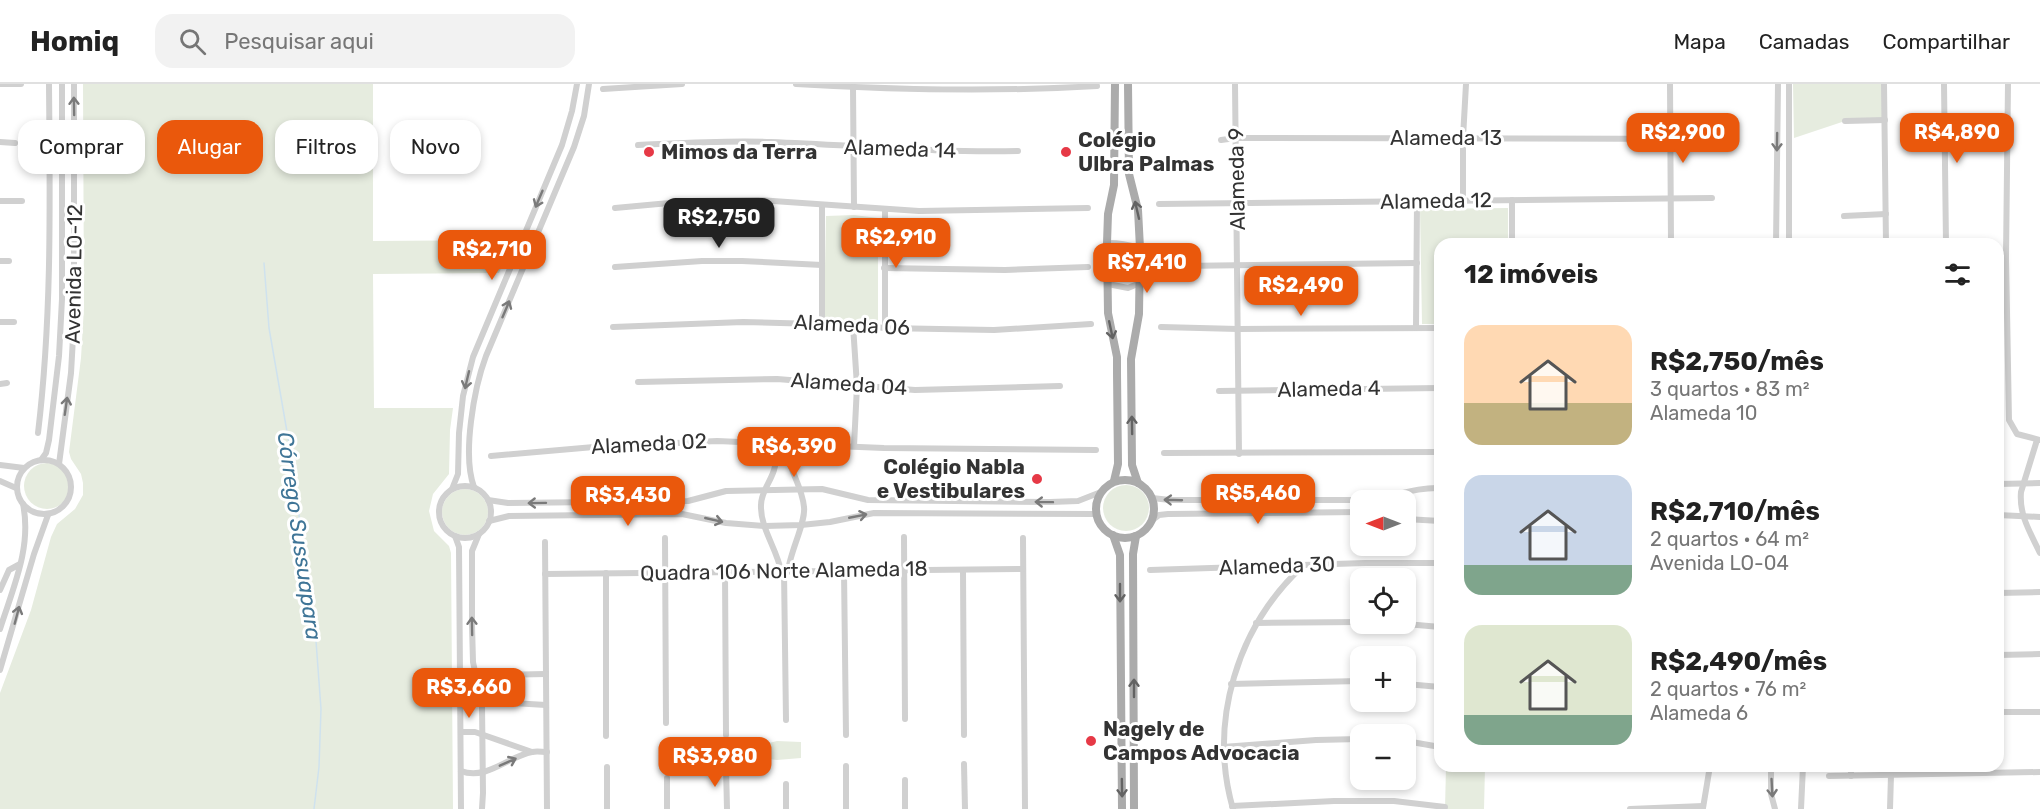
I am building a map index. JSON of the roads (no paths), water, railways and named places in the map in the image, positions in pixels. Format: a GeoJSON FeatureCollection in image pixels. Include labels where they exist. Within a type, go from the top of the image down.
{"type":"FeatureCollection","features":[{"type":"Feature","properties":{"kind":"main road"},"geometry":{"type":"LineString","coordinates":[[1114,481],[1118,464],[1118,373],[1108,313],[1107,243],[1108,214],[1115,174],[1115,84]]}},
{"type":"Feature","properties":{"kind":"main road"},"geometry":{"type":"LineString","coordinates":[[1128,84],[1129,174],[1138,210],[1140,248],[1138,323],[1131,359],[1132,465],[1138,483]]}},
{"type":"Feature","properties":{"kind":"main road"},"geometry":{"type":"LineString","coordinates":[[1122,479],[1138,483],[1152,498],[1151,522],[1136,536],[1113,536],[1099,523],[1096,502],[1101,492],[1114,481],[1122,479]]}},
{"type":"Feature","properties":{"kind":"main road"},"geometry":{"type":"LineString","coordinates":[[1113,536],[1120,555],[1122,809]]}},
{"type":"Feature","properties":{"kind":"main road"},"geometry":{"type":"LineString","coordinates":[[1134,809],[1133,554],[1136,536]]}},
{"type":"Feature","properties":{"kind":"street"},"geometry":{"type":"LineString","coordinates":[[0,84],[21,84]]}},
{"type":"Feature","properties":{"kind":"street"},"geometry":{"type":"LineString","coordinates":[[49,84],[50,120]]}},
{"type":"Feature","properties":{"kind":"street","name":"Avenida LO-12"},"geometry":{"type":"LineString","coordinates":[[62,84],[62,118]]}},
{"type":"Feature","properties":{"kind":"street","name":"Avenida LO-12"},"geometry":{"type":"LineString","coordinates":[[60,464],[71,373],[74,320],[74,84]]}},
{"type":"Feature","properties":{"kind":"street"},"geometry":{"type":"LineString","coordinates":[[461,809],[459,546],[455,536],[443,526],[439,513],[443,498],[452,489],[458,474],[463,396],[473,357],[562,145],[577,84]]}},
{"type":"Feature","properties":{"kind":"street"},"geometry":{"type":"LineString","coordinates":[[474,487],[471,476],[471,430],[479,378],[486,356],[571,155],[584,116],[588,84]]}},
{"type":"Feature","properties":{"kind":"street"},"geometry":{"type":"LineString","coordinates":[[603,89],[682,84]]}},
{"type":"Feature","properties":{"kind":"street"},"geometry":{"type":"LineString","coordinates":[[796,84],[1029,90],[1097,86]]}},
{"type":"Feature","properties":{"kind":"street","name":"Alameda 9"},"geometry":{"type":"LineString","coordinates":[[1235,84],[1239,454]]}},
{"type":"Feature","properties":{"kind":"street"},"geometry":{"type":"LineString","coordinates":[[1670,84],[1671,238]]}},
{"type":"Feature","properties":{"kind":"street"},"geometry":{"type":"LineString","coordinates":[[1776,238],[1778,84]]}},
{"type":"Feature","properties":{"kind":"street"},"geometry":{"type":"LineString","coordinates":[[1789,84],[1789,238]]}},
{"type":"Feature","properties":{"kind":"street"},"geometry":{"type":"LineString","coordinates":[[1884,84],[1886,238]]}},
{"type":"Feature","properties":{"kind":"street"},"geometry":{"type":"LineString","coordinates":[[1944,84],[1946,238]]}},
{"type":"Feature","properties":{"kind":"street"},"geometry":{"type":"LineString","coordinates":[[2008,84],[2006,92],[2006,258],[2009,420],[2017,434],[2039,440],[2024,483],[2021,501],[2022,516],[2040,553]]}},
{"type":"Feature","properties":{"kind":"street"},"geometry":{"type":"LineString","coordinates":[[1463,202],[1464,85]]}},
{"type":"Feature","properties":{"kind":"street"},"geometry":{"type":"LineString","coordinates":[[853,86],[854,207]]}},
{"type":"Feature","properties":{"kind":"street"},"geometry":{"type":"LineString","coordinates":[[54,120],[62,118]]}},
{"type":"Feature","properties":{"kind":"street"},"geometry":{"type":"LineString","coordinates":[[1845,121],[1885,120]]}},
{"type":"Feature","properties":{"kind":"street","name":"Alameda 13"},"geometry":{"type":"LineString","coordinates":[[1221,140],[1236,138],[1725,139]]}},
{"type":"Feature","properties":{"kind":"street"},"geometry":{"type":"LineString","coordinates":[[0,142],[15,143]]}},
{"type":"Feature","properties":{"kind":"street","name":"Alameda 14"},"geometry":{"type":"LineString","coordinates":[[638,145],[759,142],[974,152],[1018,151]]}},
{"type":"Feature","properties":{"kind":"street"},"geometry":{"type":"LineString","coordinates":[[38,433],[48,338],[50,174]]}},
{"type":"Feature","properties":{"kind":"street","name":"Avenida LO-12"},"geometry":{"type":"LineString","coordinates":[[41,460],[46,453],[49,440],[60,345],[62,174]]}},
{"type":"Feature","properties":{"kind":"street","name":"Alameda 12"},"geometry":{"type":"LineString","coordinates":[[1159,204],[1712,198]]}},
{"type":"Feature","properties":{"kind":"street"},"geometry":{"type":"LineString","coordinates":[[615,208],[702,201],[758,200],[885,209],[957,211],[1088,208]]}},
{"type":"Feature","properties":{"kind":"street"},"geometry":{"type":"LineString","coordinates":[[1512,200],[1512,238]]}},
{"type":"Feature","properties":{"kind":"street"},"geometry":{"type":"LineString","coordinates":[[0,201],[22,201]]}},
{"type":"Feature","properties":{"kind":"street"},"geometry":{"type":"LineString","coordinates":[[1416,328],[1417,202]]}},
{"type":"Feature","properties":{"kind":"street"},"geometry":{"type":"LineString","coordinates":[[822,205],[822,324]]}},
{"type":"Feature","properties":{"kind":"street"},"geometry":{"type":"LineString","coordinates":[[885,209],[885,328]]}},
{"type":"Feature","properties":{"kind":"street"},"geometry":{"type":"LineString","coordinates":[[1844,216],[1886,214]]}},
{"type":"Feature","properties":{"kind":"street"},"geometry":{"type":"LineString","coordinates":[[50,226],[63,223]]}},
{"type":"Feature","properties":{"kind":"street"},"geometry":{"type":"LineString","coordinates":[[51,239],[62,241]]}},
{"type":"Feature","properties":{"kind":"street"},"geometry":{"type":"LineString","coordinates":[[1107,243],[1122,243],[1140,248],[1180,266]]}},
{"type":"Feature","properties":{"kind":"street"},"geometry":{"type":"LineString","coordinates":[[0,261],[9,261]]}},
{"type":"Feature","properties":{"kind":"street"},"geometry":{"type":"LineString","coordinates":[[615,267],[686,261],[822,265]]}},
{"type":"Feature","properties":{"kind":"street"},"geometry":{"type":"LineString","coordinates":[[1108,284],[1128,288],[1180,266],[1417,263]]}},
{"type":"Feature","properties":{"kind":"street"},"geometry":{"type":"LineString","coordinates":[[884,267],[1005,270],[1088,267]]}},
{"type":"Feature","properties":{"kind":"street","name":"Alameda 06"},"geometry":{"type":"LineString","coordinates":[[613,327],[715,321],[994,330],[1091,324]]}},
{"type":"Feature","properties":{"kind":"street"},"geometry":{"type":"LineString","coordinates":[[0,322],[14,322]]}},
{"type":"Feature","properties":{"kind":"street"},"geometry":{"type":"LineString","coordinates":[[853,325],[857,386],[854,446]]}},
{"type":"Feature","properties":{"kind":"street"},"geometry":{"type":"LineString","coordinates":[[48,330],[61,327]]}},
{"type":"Feature","properties":{"kind":"street"},"geometry":{"type":"LineString","coordinates":[[1161,327],[1434,328]]}},
{"type":"Feature","properties":{"kind":"street"},"geometry":{"type":"LineString","coordinates":[[48,338],[60,345]]}},
{"type":"Feature","properties":{"kind":"street","name":"Alameda 04"},"geometry":{"type":"LineString","coordinates":[[638,382],[777,379],[915,390],[1060,386]]}},
{"type":"Feature","properties":{"kind":"street","name":"Alameda 4"},"geometry":{"type":"LineString","coordinates":[[1219,391],[1434,388]]}},
{"type":"Feature","properties":{"kind":"street","name":"Alameda 02"},"geometry":{"type":"LineString","coordinates":[[491,456],[688,442],[1096,450]]}},
{"type":"Feature","properties":{"kind":"street"},"geometry":{"type":"LineString","coordinates":[[776,443],[776,461],[773,473],[764,490],[761,516],[784,571]]}},
{"type":"Feature","properties":{"kind":"street"},"geometry":{"type":"LineString","coordinates":[[786,443],[788,460],[805,507],[801,525],[784,571],[786,720]]}},
{"type":"Feature","properties":{"kind":"street"},"geometry":{"type":"LineString","coordinates":[[1164,453],[1434,452]]}},
{"type":"Feature","properties":{"kind":"street"},"geometry":{"type":"LineString","coordinates":[[0,465],[24,468],[41,460],[51,460],[60,464],[70,477],[71,494],[63,508],[48,515],[33,513],[22,504]]}},
{"type":"Feature","properties":{"kind":"street"},"geometry":{"type":"LineString","coordinates":[[0,629],[26,536],[26,521],[16,488],[24,468]]}},
{"type":"Feature","properties":{"kind":"street"},"geometry":{"type":"LineString","coordinates":[[0,481],[16,488]]}},
{"type":"Feature","properties":{"kind":"street"},"geometry":{"type":"LineString","coordinates":[[2004,484],[2040,483]]}},
{"type":"Feature","properties":{"kind":"street"},"geometry":{"type":"LineString","coordinates":[[452,489],[463,486],[474,487],[481,491],[488,500],[491,510],[489,521],[478,534],[472,550],[474,670],[482,702],[482,809]]}},
{"type":"Feature","properties":{"kind":"street"},"geometry":{"type":"LineString","coordinates":[[1152,498],[1170,500],[1369,500],[1418,488],[1434,488]]}},
{"type":"Feature","properties":{"kind":"street"},"geometry":{"type":"LineString","coordinates":[[488,500],[508,503],[687,501],[726,490],[822,489],[868,500],[1050,502],[1078,501],[1101,492]]}},
{"type":"Feature","properties":{"kind":"street"},"geometry":{"type":"LineString","coordinates":[[1151,522],[1159,515],[1168,514],[1350,512]]}},
{"type":"Feature","properties":{"kind":"street"},"geometry":{"type":"LineString","coordinates":[[489,521],[509,516],[682,514],[726,523],[765,526],[830,522],[874,513],[1096,514]]}},
{"type":"Feature","properties":{"kind":"street"},"geometry":{"type":"LineString","coordinates":[[0,670],[34,554],[48,515]]}},
{"type":"Feature","properties":{"kind":"street"},"geometry":{"type":"LineString","coordinates":[[2004,515],[2040,516]]}},
{"type":"Feature","properties":{"kind":"street"},"geometry":{"type":"LineString","coordinates":[[1416,520],[1434,521]]}},
{"type":"Feature","properties":{"kind":"street"},"geometry":{"type":"LineString","coordinates":[[455,536],[466,538],[478,534]]}},
{"type":"Feature","properties":{"kind":"street"},"geometry":{"type":"LineString","coordinates":[[904,537],[905,719]]}},
{"type":"Feature","properties":{"kind":"street"},"geometry":{"type":"LineString","coordinates":[[665,538],[666,723]]}},
{"type":"Feature","properties":{"kind":"street"},"geometry":{"type":"LineString","coordinates":[[1023,538],[1026,809]]}},
{"type":"Feature","properties":{"kind":"street"},"geometry":{"type":"LineString","coordinates":[[544,542],[547,809]]}},
{"type":"Feature","properties":{"kind":"street","name":"Alameda 30"},"geometry":{"type":"LineString","coordinates":[[1150,570],[1304,564],[1434,563]]}},
{"type":"Feature","properties":{"kind":"street"},"geometry":{"type":"LineString","coordinates":[[0,591],[9,570],[20,564]]}},
{"type":"Feature","properties":{"kind":"street"},"geometry":{"type":"LineString","coordinates":[[1304,564],[1287,580],[1256,623],[1231,684],[1224,729],[1224,747],[1226,774],[1233,808],[1346,801],[1394,801],[1445,807]]}},
{"type":"Feature","properties":{"kind":"street","name":"Quadra 106 Norte Alameda 18"},"geometry":{"type":"LineString","coordinates":[[545,574],[1023,569]]}},
{"type":"Feature","properties":{"kind":"street"},"geometry":{"type":"LineString","coordinates":[[963,570],[964,735]]}},
{"type":"Feature","properties":{"kind":"street"},"geometry":{"type":"LineString","coordinates":[[844,571],[846,735]]}},
{"type":"Feature","properties":{"kind":"street"},"geometry":{"type":"LineString","coordinates":[[725,572],[726,735]]}},
{"type":"Feature","properties":{"kind":"street"},"geometry":{"type":"LineString","coordinates":[[606,573],[606,736]]}},
{"type":"Feature","properties":{"kind":"street"},"geometry":{"type":"LineString","coordinates":[[2004,593],[2040,592]]}},
{"type":"Feature","properties":{"kind":"street"},"geometry":{"type":"LineString","coordinates":[[1256,623],[1350,622]]}},
{"type":"Feature","properties":{"kind":"street"},"geometry":{"type":"LineString","coordinates":[[1416,625],[1434,626]]}},
{"type":"Feature","properties":{"kind":"street"},"geometry":{"type":"LineString","coordinates":[[2004,655],[2040,654]]}},
{"type":"Feature","properties":{"kind":"street"},"geometry":{"type":"LineString","coordinates":[[546,674],[492,675],[489,678],[495,702],[546,705]]}},
{"type":"Feature","properties":{"kind":"street"},"geometry":{"type":"LineString","coordinates":[[1231,684],[1350,681]]}},
{"type":"Feature","properties":{"kind":"street"},"geometry":{"type":"LineString","coordinates":[[1416,685],[1434,686]]}},
{"type":"Feature","properties":{"kind":"street"},"geometry":{"type":"LineString","coordinates":[[2004,712],[2040,712]]}},
{"type":"Feature","properties":{"kind":"street"},"geometry":{"type":"LineString","coordinates":[[461,732],[471,731],[533,752],[547,752]]}},
{"type":"Feature","properties":{"kind":"street"},"geometry":{"type":"LineString","coordinates":[[1224,747],[1350,739]]}},
{"type":"Feature","properties":{"kind":"street"},"geometry":{"type":"LineString","coordinates":[[1416,743],[1434,746]]}},
{"type":"Feature","properties":{"kind":"street"},"geometry":{"type":"LineString","coordinates":[[461,771],[471,774],[483,772],[533,752]]}},
{"type":"Feature","properties":{"kind":"street"},"geometry":{"type":"LineString","coordinates":[[964,764],[965,809]]}},
{"type":"Feature","properties":{"kind":"street"},"geometry":{"type":"LineString","coordinates":[[726,766],[727,809]]}},
{"type":"Feature","properties":{"kind":"street"},"geometry":{"type":"LineString","coordinates":[[846,766],[846,809]]}},
{"type":"Feature","properties":{"kind":"street"},"geometry":{"type":"LineString","coordinates":[[607,767],[608,809]]}},
{"type":"Feature","properties":{"kind":"street"},"geometry":{"type":"LineString","coordinates":[[1630,809],[1703,808],[1709,772]]}},
{"type":"Feature","properties":{"kind":"street"},"geometry":{"type":"LineString","coordinates":[[1772,772],[1771,794],[1775,809]]}},
{"type":"Feature","properties":{"kind":"street"},"geometry":{"type":"LineString","coordinates":[[1801,809],[1803,772]]}},
{"type":"Feature","properties":{"kind":"street"},"geometry":{"type":"LineString","coordinates":[[1829,776],[2040,772]]}},
{"type":"Feature","properties":{"kind":"street"},"geometry":{"type":"LineString","coordinates":[[1890,809],[1891,775]]}},
{"type":"Feature","properties":{"kind":"street"},"geometry":{"type":"LineString","coordinates":[[666,778],[667,809]]}},
{"type":"Feature","properties":{"kind":"street"},"geometry":{"type":"LineString","coordinates":[[905,780],[905,809]]}},
{"type":"Feature","properties":{"kind":"street"},"geometry":{"type":"LineString","coordinates":[[786,784],[786,809]]}},
{"type":"Feature","properties":{"kind":"waterway","name":"Córrego Sussuapara"},"geometry":{"type":"LineString","coordinates":[[264,263],[269,328],[290,449],[316,641],[321,709],[319,767],[314,809]]}},
{"type":"Feature","properties":{"kind":"place","name":"Mimos da Terra"},"geometry":{"type":"Point","coordinates":[649,152]}},
{"type":"Feature","properties":{"kind":"place","name":"Colégio Ulbra Palmas"},"geometry":{"type":"Point","coordinates":[1066,152]}},
{"type":"Feature","properties":{"kind":"place","name":"Colégio Nabla e Vestibulares"},"geometry":{"type":"Point","coordinates":[1037,479]}},
{"type":"Feature","properties":{"kind":"place","name":"Nagely de Campos Advocacia"},"geometry":{"type":"Point","coordinates":[1091,741]}}]}
